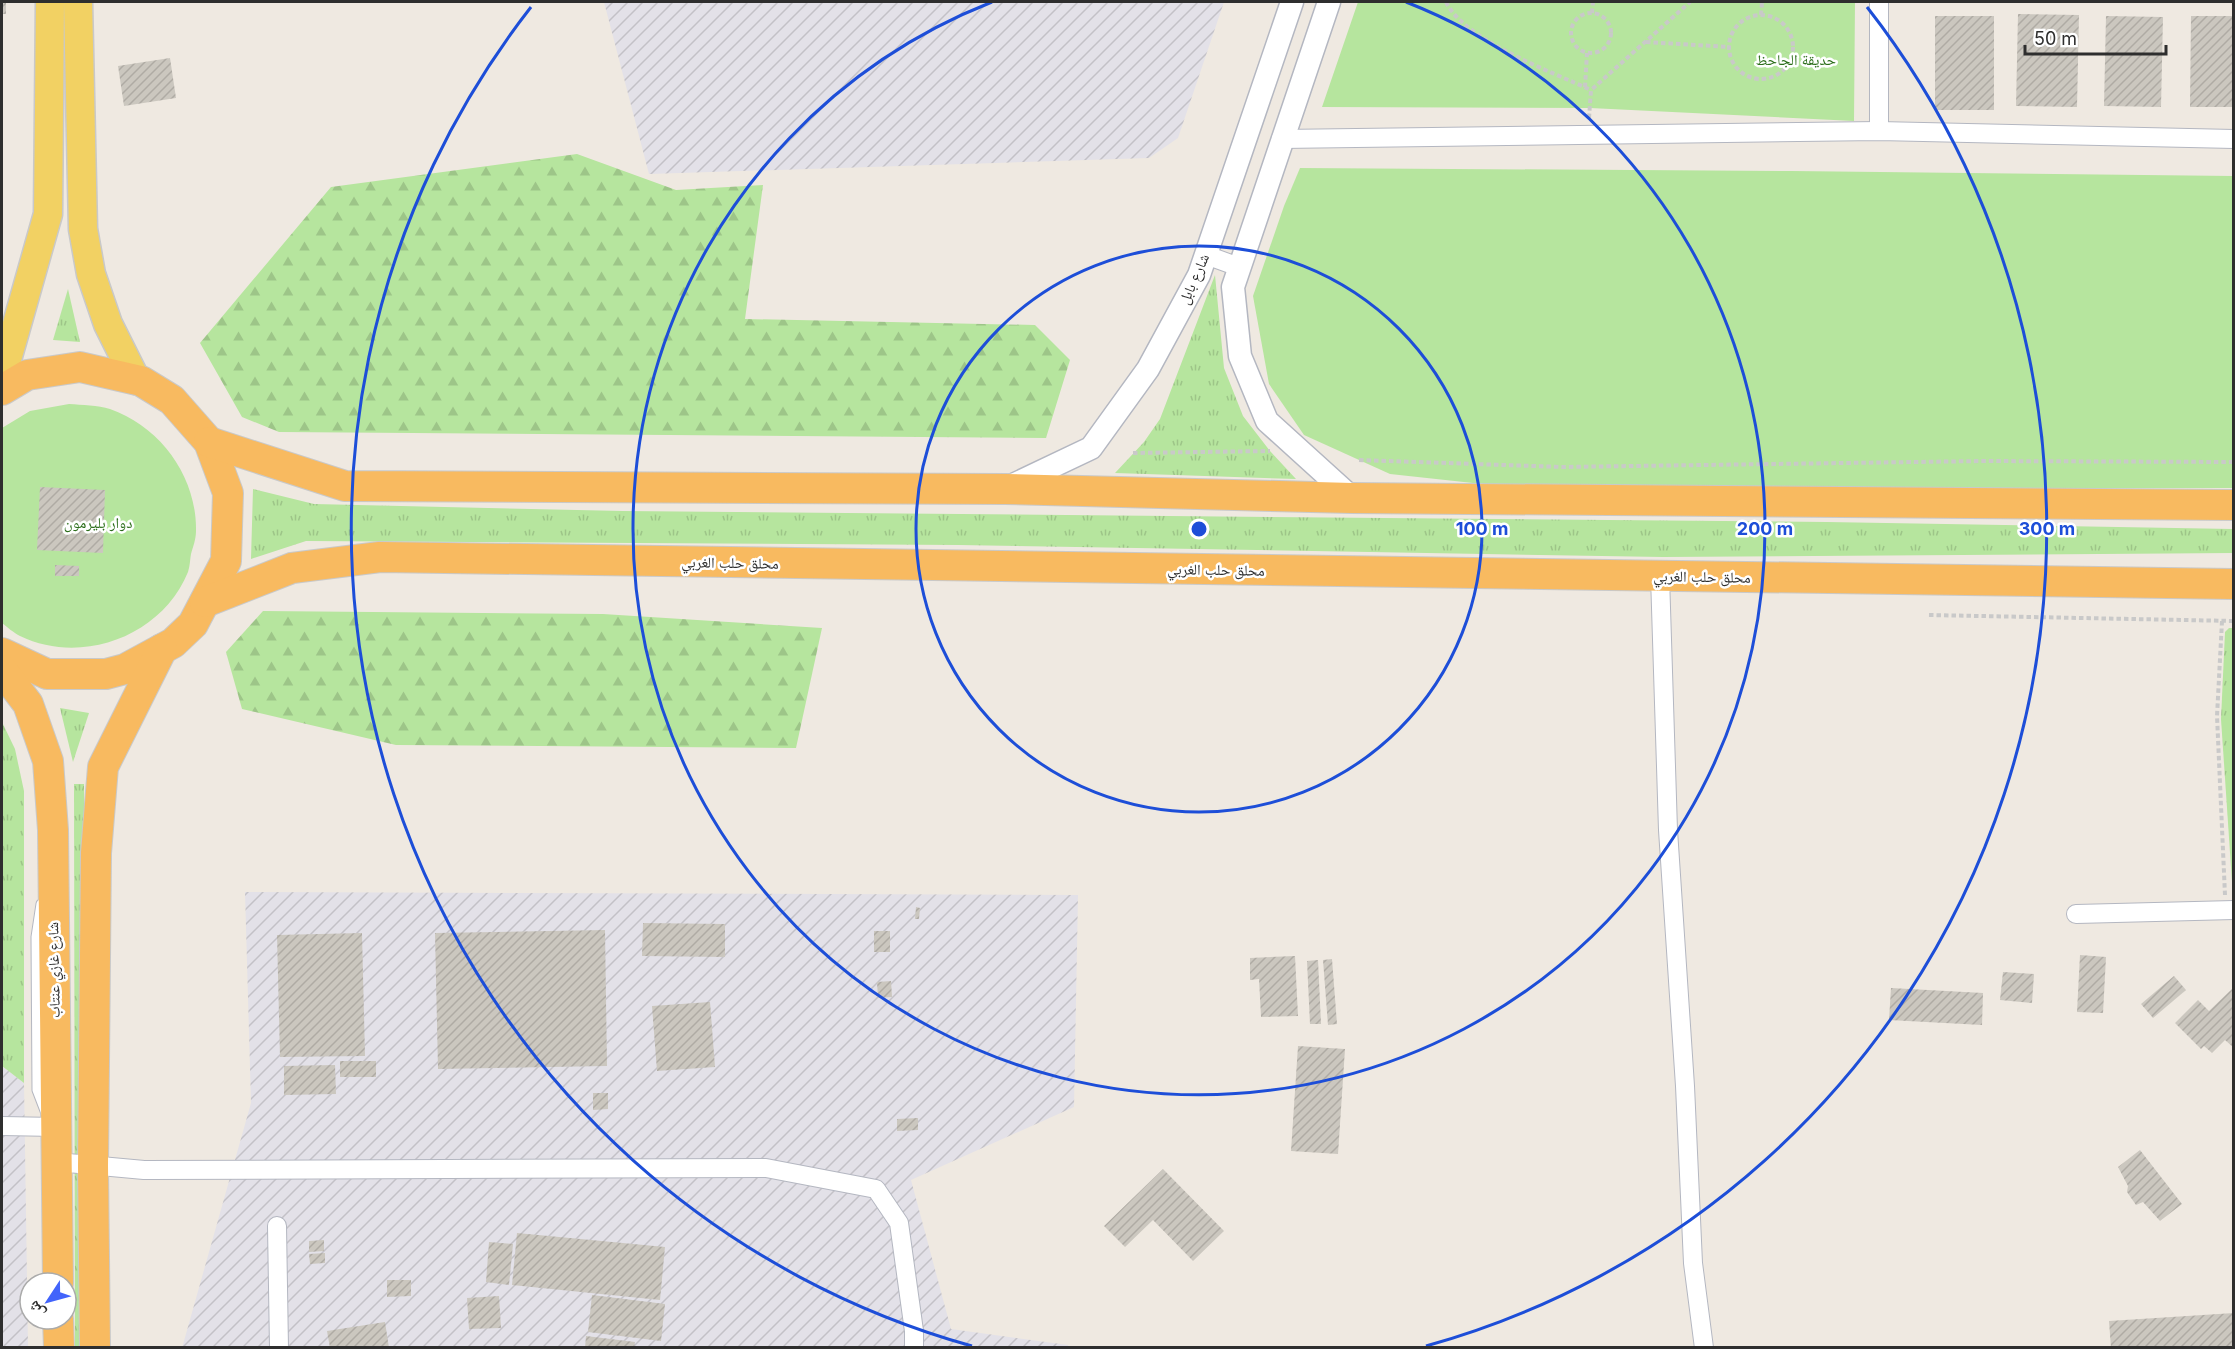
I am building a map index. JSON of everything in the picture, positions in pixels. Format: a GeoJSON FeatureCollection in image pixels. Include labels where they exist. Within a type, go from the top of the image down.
{"type":"FeatureCollection","features":[{"type":"Feature","properties":{"kind":"highway"},"geometry":{"type":"LineString","coordinates":[[2,390],[27,375],[80,367],[136,380],[172,400],[209,442],[228,493],[226,561],[193,624],[172,644],[125,669],[106,674],[47,674],[2,653]]}},
{"type":"Feature","properties":{"kind":"highway"},"geometry":{"type":"LineString","coordinates":[[209,442],[345,486],[1005,489],[1352,498],[2234,505]]}},
{"type":"Feature","properties":{"kind":"highway","name":"محلق حلب الغربي"},"geometry":{"type":"LineString","coordinates":[[205,602],[292,568],[380,557],[2234,584]]}},
{"type":"Feature","properties":{"kind":"highway"},"geometry":{"type":"LineString","coordinates":[[95,1347],[96,853],[103,767],[162,649]]}},
{"type":"Feature","properties":{"kind":"highway","name":"شارع غازي عنتاب"},"geometry":{"type":"LineString","coordinates":[[2,670],[28,705],[48,761],[53,871],[58,1271]]}},
{"type":"Feature","properties":{"kind":"highway"},"geometry":{"type":"LineString","coordinates":[[58,1331],[59,1347]]}},
{"type":"Feature","properties":{"kind":"main road"},"geometry":{"type":"LineString","coordinates":[[2,365],[8,356],[48,214],[50,2]]}},
{"type":"Feature","properties":{"kind":"main road"},"geometry":{"type":"LineString","coordinates":[[78,2],[83,229],[91,274],[108,324],[136,380]]}},
{"type":"Feature","properties":{"kind":"street","name":"شارع بابل"},"geometry":{"type":"LineString","coordinates":[[1005,489],[1091,447],[1148,369],[1199,274],[1292,2]]}},
{"type":"Feature","properties":{"kind":"street"},"geometry":{"type":"LineString","coordinates":[[1329,2],[1233,287],[1240,356],[1267,421],[1352,498]]}},
{"type":"Feature","properties":{"kind":"street"},"geometry":{"type":"LineString","coordinates":[[1880,2],[1880,131]]}},
{"type":"Feature","properties":{"kind":"street"},"geometry":{"type":"LineString","coordinates":[[1281,139],[1880,131],[2234,139]]}},
{"type":"Feature","properties":{"kind":"street"},"geometry":{"type":"LineString","coordinates":[[1206,255],[1239,267]]}},
{"type":"Feature","properties":{"kind":"street"},"geometry":{"type":"LineString","coordinates":[[1660,576],[1668,830],[1685,1086],[1693,1263],[1704,1347]]}},
{"type":"Feature","properties":{"kind":"street"},"geometry":{"type":"LineString","coordinates":[[2076,914],[2229,910]]}},
{"type":"Feature","properties":{"kind":"street"},"geometry":{"type":"LineString","coordinates":[[2,1126],[56,1127]]}},
{"type":"Feature","properties":{"kind":"street"},"geometry":{"type":"LineString","coordinates":[[57,1162],[97,1190],[144,1170],[766,1168],[876,1189],[899,1223],[914,1331],[914,1347]]}},
{"type":"Feature","properties":{"kind":"street"},"geometry":{"type":"LineString","coordinates":[[277,1226],[279,1347]]}},
{"type":"Feature","properties":{"kind":"path"},"geometry":{"type":"LineString","coordinates":[[1446,2],[1459,21],[1498,47],[1590,90]]}},
{"type":"Feature","properties":{"kind":"path"},"geometry":{"type":"LineString","coordinates":[[1592,13],[1593,2]]}},
{"type":"Feature","properties":{"kind":"path"},"geometry":{"type":"LineString","coordinates":[[1589,135],[1590,90],[1690,2]]}},
{"type":"Feature","properties":{"kind":"path"},"geometry":{"type":"LineString","coordinates":[[1761,15],[1762,2]]}},
{"type":"Feature","properties":{"kind":"path"},"geometry":{"type":"LineString","coordinates":[[1592,13],[1599,15],[1608,24],[1611,36],[1605,48],[1600,52],[1587,53],[1575,46],[1570,34],[1575,21],[1580,16],[1592,13]]}},
{"type":"Feature","properties":{"kind":"path"},"geometry":{"type":"LineString","coordinates":[[1761,15],[1777,18],[1786,26],[1792,35],[1794,46],[1787,67],[1768,79],[1757,80],[1747,76],[1732,62],[1729,47],[1732,32],[1738,24],[1746,18],[1761,15]]}},
{"type":"Feature","properties":{"kind":"path"},"geometry":{"type":"LineString","coordinates":[[1646,42],[1729,47]]}},
{"type":"Feature","properties":{"kind":"path"},"geometry":{"type":"LineString","coordinates":[[1585,87],[1587,53]]}},
{"type":"Feature","properties":{"kind":"path"},"geometry":{"type":"LineString","coordinates":[[1134,453],[1270,451]]}},
{"type":"Feature","properties":{"kind":"path"},"geometry":{"type":"LineString","coordinates":[[1359,460],[1562,467],[1984,461],[2234,462]]}},
{"type":"Feature","properties":{"kind":"path"},"geometry":{"type":"LineString","coordinates":[[1929,615],[2234,621]]}},
{"type":"Feature","properties":{"kind":"path"},"geometry":{"type":"LineString","coordinates":[[2222,621],[2217,716],[2229,910]]}},
{"type":"Feature","properties":{"kind":"shaded area"},"geometry":{"type":"Polygon","coordinates":[[[604,2],[1224,2],[1178,138],[1149,158],[649,174],[604,2]]]}},
{"type":"Feature","properties":{"kind":"shaded area"},"geometry":{"type":"Polygon","coordinates":[[[245,892],[1078,895],[1074,1107],[911,1180],[951,1329],[1068,1345],[1068,1347],[182,1348],[251,1103],[245,892]]]}},
{"type":"Feature","properties":{"kind":"shaded area"},"geometry":{"type":"Polygon","coordinates":[[[2,1066],[24,1083],[27,1271],[18,1271],[18,1331],[28,1331],[28,1347],[2,1347],[2,1066]]]}},
{"type":"Feature","properties":{"kind":"green space","name":"حديقة الجاحظ"},"geometry":{"type":"Polygon","coordinates":[[[1358,2],[1855,2],[1854,121],[1590,108],[1322,107],[1358,2]]]}},
{"type":"Feature","properties":{"kind":"green space"},"geometry":{"type":"Polygon","coordinates":[[[577,154],[676,190],[763,185],[745,319],[1035,325],[1070,360],[1046,438],[279,432],[242,417],[200,343],[331,187],[577,154]]]}},
{"type":"Feature","properties":{"kind":"green space"},"geometry":{"type":"Polygon","coordinates":[[[1300,168],[2233,176],[2233,488],[1528,489],[1390,474],[1304,435],[1269,384],[1253,296],[1284,206],[1300,168]]]}},
{"type":"Feature","properties":{"kind":"green space"},"geometry":{"type":"Polygon","coordinates":[[[1215,275],[1224,368],[1243,416],[1270,451],[1296,479],[1115,473],[1144,442],[1160,419],[1215,275]]]}},
{"type":"Feature","properties":{"kind":"green space"},"geometry":{"type":"Polygon","coordinates":[[[68,289],[80,342],[53,340],[68,289]]]}},
{"type":"Feature","properties":{"kind":"green space","name":"دوار بليرمون"},"geometry":{"type":"Polygon","coordinates":[[[69,404],[110,409],[128,417],[160,441],[183,473],[195,511],[196,531],[188,572],[176,594],[160,613],[140,628],[118,639],[94,646],[69,648],[44,644],[20,636],[2,623],[2,428],[30,411],[69,404]]]}},
{"type":"Feature","properties":{"kind":"green space"},"geometry":{"type":"Polygon","coordinates":[[[253,489],[314,504],[623,511],[1827,522],[2233,529],[2234,553],[1663,557],[958,545],[306,541],[251,559],[253,489]]]}},
{"type":"Feature","properties":{"kind":"green space"},"geometry":{"type":"Polygon","coordinates":[[[263,611],[603,614],[822,628],[796,748],[396,745],[242,709],[226,652],[263,611]]]}},
{"type":"Feature","properties":{"kind":"green space"},"geometry":{"type":"Polygon","coordinates":[[[2229,628],[2234,628],[2233,897],[2221,719],[2225,632],[2229,628]]]}},
{"type":"Feature","properties":{"kind":"green space"},"geometry":{"type":"Polygon","coordinates":[[[60,708],[89,713],[73,762],[60,708]]]}},
{"type":"Feature","properties":{"kind":"green space"},"geometry":{"type":"Polygon","coordinates":[[[2,722],[15,749],[24,791],[24,1083],[2,1066],[2,722]]]}},
{"type":"Feature","properties":{"kind":"green space"},"geometry":{"type":"Polygon","coordinates":[[[74,784],[84,784],[84,1348],[75,1347],[75,1331],[78,1331],[78,1271],[75,1271],[74,784]]]}},
{"type":"Feature","properties":{"kind":"building"},"geometry":{"type":"Polygon","coordinates":[[[2,2],[6,2],[6,14],[2,14],[2,2]]]}},
{"type":"Feature","properties":{"kind":"building"},"geometry":{"type":"Polygon","coordinates":[[[2018,14],[2079,15],[2077,107],[2016,106],[2018,14]]]}},
{"type":"Feature","properties":{"kind":"building"},"geometry":{"type":"Polygon","coordinates":[[[1935,16],[1994,16],[1994,110],[1935,110],[1935,16]]]}},
{"type":"Feature","properties":{"kind":"building"},"geometry":{"type":"Polygon","coordinates":[[[2106,16],[2163,17],[2161,107],[2104,106],[2106,16]]]}},
{"type":"Feature","properties":{"kind":"building"},"geometry":{"type":"Polygon","coordinates":[[[2191,16],[2234,16],[2234,107],[2190,107],[2191,16]]]}},
{"type":"Feature","properties":{"kind":"building"},"geometry":{"type":"Polygon","coordinates":[[[170,58],[176,98],[124,106],[118,66],[170,58]]]}},
{"type":"Feature","properties":{"kind":"building"},"geometry":{"type":"Polygon","coordinates":[[[40,487],[105,490],[103,553],[37,550],[40,487]]]}},
{"type":"Feature","properties":{"kind":"building"},"geometry":{"type":"Polygon","coordinates":[[[55,565],[79,566],[79,576],[55,576],[55,565]]]}},
{"type":"Feature","properties":{"kind":"building"},"geometry":{"type":"Polygon","coordinates":[[[916,907],[920,908],[919,919],[915,919],[916,907]]]}},
{"type":"Feature","properties":{"kind":"building"},"geometry":{"type":"Polygon","coordinates":[[[643,923],[725,924],[725,957],[642,956],[643,923]]]}},
{"type":"Feature","properties":{"kind":"building"},"geometry":{"type":"Polygon","coordinates":[[[605,930],[607,1066],[438,1069],[435,933],[605,930]]]}},
{"type":"Feature","properties":{"kind":"building"},"geometry":{"type":"Polygon","coordinates":[[[874,931],[890,931],[890,952],[874,952],[874,931]]]}},
{"type":"Feature","properties":{"kind":"building"},"geometry":{"type":"Polygon","coordinates":[[[362,933],[365,1056],[280,1057],[277,935],[362,933]]]}},
{"type":"Feature","properties":{"kind":"building"},"geometry":{"type":"Polygon","coordinates":[[[2080,955],[2106,957],[2103,1013],[2077,1012],[2080,955]]]}},
{"type":"Feature","properties":{"kind":"building"},"geometry":{"type":"Polygon","coordinates":[[[1295,956],[1298,1016],[1261,1017],[1259,979],[1250,980],[1250,958],[1295,956]]]}},
{"type":"Feature","properties":{"kind":"building"},"geometry":{"type":"Polygon","coordinates":[[[1332,959],[1337,1024],[1328,1025],[1323,960],[1332,959]]]}},
{"type":"Feature","properties":{"kind":"building"},"geometry":{"type":"Polygon","coordinates":[[[1318,960],[1321,1024],[1310,1024],[1307,961],[1318,960]]]}},
{"type":"Feature","properties":{"kind":"building"},"geometry":{"type":"Polygon","coordinates":[[[2003,972],[2034,974],[2032,1003],[2000,1000],[2003,972]]]}},
{"type":"Feature","properties":{"kind":"building"},"geometry":{"type":"Polygon","coordinates":[[[2174,976],[2186,990],[2153,1018],[2141,1004],[2174,976]]]}},
{"type":"Feature","properties":{"kind":"building"},"geometry":{"type":"Polygon","coordinates":[[[891,981],[892,997],[878,998],[877,982],[891,981]]]}},
{"type":"Feature","properties":{"kind":"building"},"geometry":{"type":"Polygon","coordinates":[[[2234,987],[2234,1048],[2225,1040],[2212,1053],[2204,1046],[2201,1049],[2175,1023],[2198,1000],[2209,1011],[2234,987]]]}},
{"type":"Feature","properties":{"kind":"building"},"geometry":{"type":"Polygon","coordinates":[[[1891,988],[1983,993],[1982,1025],[1889,1020],[1891,988]]]}},
{"type":"Feature","properties":{"kind":"building"},"geometry":{"type":"Polygon","coordinates":[[[710,1002],[715,1067],[657,1071],[652,1006],[710,1002]]]}},
{"type":"Feature","properties":{"kind":"building"},"geometry":{"type":"Polygon","coordinates":[[[1298,1046],[1345,1049],[1338,1154],[1291,1151],[1298,1046]]]}},
{"type":"Feature","properties":{"kind":"building"},"geometry":{"type":"Polygon","coordinates":[[[340,1061],[376,1061],[376,1077],[340,1077],[340,1061]]]}},
{"type":"Feature","properties":{"kind":"building"},"geometry":{"type":"Polygon","coordinates":[[[335,1065],[336,1094],[284,1095],[284,1066],[335,1065]]]}},
{"type":"Feature","properties":{"kind":"building"},"geometry":{"type":"Polygon","coordinates":[[[593,1093],[608,1093],[608,1109],[593,1110],[593,1093]]]}},
{"type":"Feature","properties":{"kind":"building"},"geometry":{"type":"Polygon","coordinates":[[[918,1118],[918,1130],[897,1131],[897,1119],[918,1118]]]}},
{"type":"Feature","properties":{"kind":"building"},"geometry":{"type":"Polygon","coordinates":[[[2140,1150],[2182,1204],[2160,1221],[2143,1202],[2136,1205],[2127,1192],[2128,1186],[2118,1167],[2140,1150]]]}},
{"type":"Feature","properties":{"kind":"building"},"geometry":{"type":"Polygon","coordinates":[[[1163,1169],[1224,1231],[1193,1261],[1153,1220],[1125,1247],[1104,1226],[1163,1169]]]}},
{"type":"Feature","properties":{"kind":"building"},"geometry":{"type":"Polygon","coordinates":[[[517,1233],[665,1247],[660,1300],[512,1285],[517,1233]]]}},
{"type":"Feature","properties":{"kind":"building"},"geometry":{"type":"Polygon","coordinates":[[[324,1240],[324,1251],[309,1252],[309,1241],[324,1240]]]}},
{"type":"Feature","properties":{"kind":"building"},"geometry":{"type":"Polygon","coordinates":[[[489,1242],[513,1244],[509,1285],[486,1282],[489,1242]]]}},
{"type":"Feature","properties":{"kind":"building"},"geometry":{"type":"Polygon","coordinates":[[[325,1253],[325,1263],[310,1264],[309,1254],[325,1253]]]}},
{"type":"Feature","properties":{"kind":"building"},"geometry":{"type":"Polygon","coordinates":[[[387,1280],[411,1280],[411,1296],[387,1297],[387,1280]]]}},
{"type":"Feature","properties":{"kind":"building"},"geometry":{"type":"Polygon","coordinates":[[[592,1295],[665,1304],[661,1341],[588,1332],[592,1295]]]}},
{"type":"Feature","properties":{"kind":"building"},"geometry":{"type":"Polygon","coordinates":[[[499,1296],[501,1328],[469,1329],[467,1298],[499,1296]]]}},
{"type":"Feature","properties":{"kind":"building"},"geometry":{"type":"Polygon","coordinates":[[[2234,1313],[2234,1348],[2111,1348],[2109,1321],[2234,1313]]]}},
{"type":"Feature","properties":{"kind":"building"},"geometry":{"type":"Polygon","coordinates":[[[385,1322],[389,1348],[330,1348],[327,1331],[385,1322]]]}},
{"type":"Feature","properties":{"kind":"building"},"geometry":{"type":"Polygon","coordinates":[[[586,1336],[635,1342],[634,1348],[585,1348],[586,1336]]]}}]}
